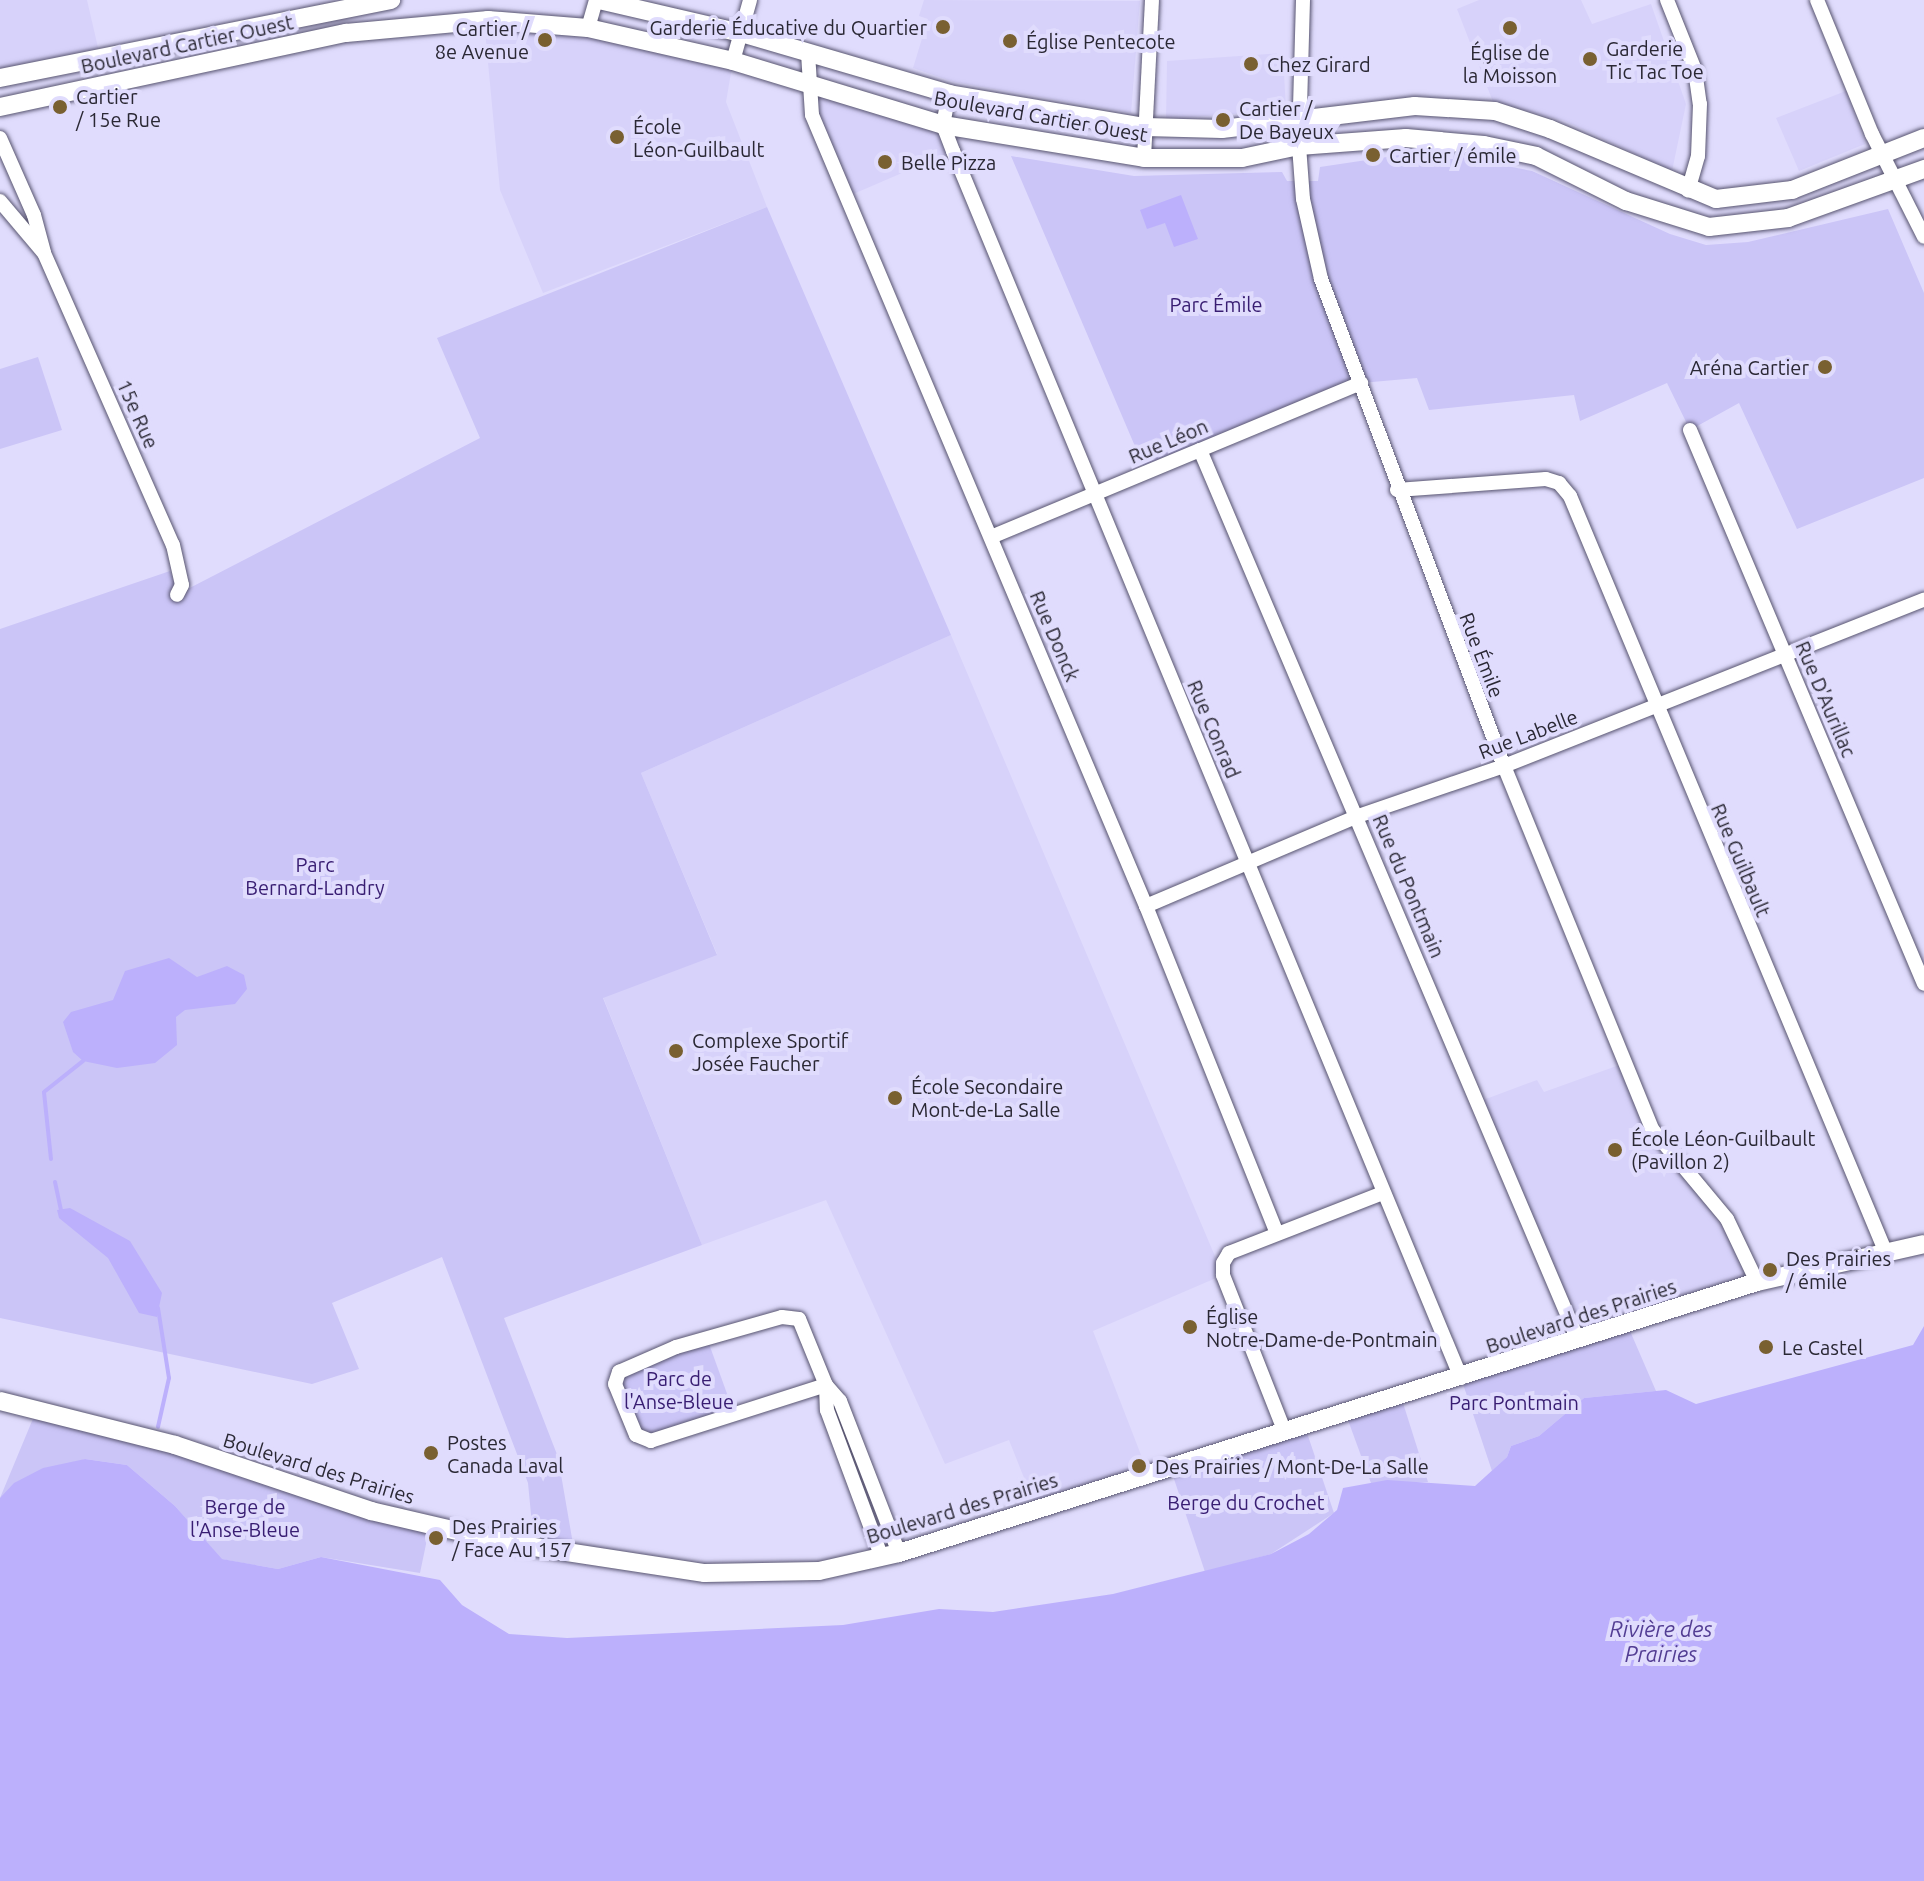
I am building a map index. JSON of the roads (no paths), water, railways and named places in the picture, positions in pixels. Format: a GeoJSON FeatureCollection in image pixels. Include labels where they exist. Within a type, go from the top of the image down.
{"type":"FeatureCollection","features":[{"type":"Feature","properties":{"kind":"street","name":"Boulevard Cartier Ouest"},"geometry":{"type":"LineString","coordinates":[[0,78],[391,0]]}},
{"type":"Feature","properties":{"kind":"street","name":"Boulevard Cartier Ouest"},"geometry":{"type":"LineString","coordinates":[[598,0],[741,33],[949,94],[1145,127],[1222,129],[1415,106],[1495,111],[1563,134],[1688,191],[1716,199],[1769,195],[1924,138]]}},
{"type":"Feature","properties":{"kind":"street"},"geometry":{"type":"LineString","coordinates":[[588,28],[598,0]]}},
{"type":"Feature","properties":{"kind":"street"},"geometry":{"type":"LineString","coordinates":[[733,61],[750,0]]}},
{"type":"Feature","properties":{"kind":"street"},"geometry":{"type":"LineString","coordinates":[[1144,158],[1152,0]]}},
{"type":"Feature","properties":{"kind":"street","name":"Rue Émile"},"geometry":{"type":"LineString","coordinates":[[1303,0],[1299,146],[1303,199],[1321,279],[1397,490],[1504,766],[1652,1129],[1727,1219],[1757,1282]]}},
{"type":"Feature","properties":{"kind":"street"},"geometry":{"type":"LineString","coordinates":[[1667,0],[1695,70],[1700,104],[1698,156],[1688,191]]}},
{"type":"Feature","properties":{"kind":"street"},"geometry":{"type":"LineString","coordinates":[[1817,0],[1924,237]]}},
{"type":"Feature","properties":{"kind":"street","name":"Boulevard Cartier Ouest"},"geometry":{"type":"LineString","coordinates":[[0,107],[411,24],[488,20],[588,28],[733,61],[943,125],[1144,158],[1242,158],[1299,146],[1406,138],[1484,145],[1536,156],[1626,201],[1709,227],[1788,218],[1924,169]]}},
{"type":"Feature","properties":{"kind":"street","name":"Rue Donck"},"geometry":{"type":"LineString","coordinates":[[808,53],[812,115],[1146,906],[1277,1233]]}},
{"type":"Feature","properties":{"kind":"street"},"geometry":{"type":"LineString","coordinates":[[943,125],[949,94]]}},
{"type":"Feature","properties":{"kind":"street","name":"Rue Conrad"},"geometry":{"type":"LineString","coordinates":[[943,125],[1461,1378]]}},
{"type":"Feature","properties":{"kind":"street","name":"15e Rue"},"geometry":{"type":"LineString","coordinates":[[0,138],[34,215],[44,253],[173,545],[182,585],[177,595]]}},
{"type":"Feature","properties":{"kind":"street","name":"15e Rue"},"geometry":{"type":"LineString","coordinates":[[0,201],[44,253]]}},
{"type":"Feature","properties":{"kind":"street","name":"Rue Léon"},"geometry":{"type":"LineString","coordinates":[[991,537],[1361,383]]}},
{"type":"Feature","properties":{"kind":"street","name":"Rue D'Aurillac"},"geometry":{"type":"LineString","coordinates":[[1690,430],[1924,984]]}},
{"type":"Feature","properties":{"kind":"street","name":"Rue du Pontmain"},"geometry":{"type":"LineString","coordinates":[[1200,450],[1578,1340]]}},
{"type":"Feature","properties":{"kind":"street","name":"Rue Guilbault"},"geometry":{"type":"LineString","coordinates":[[1397,490],[1546,479],[1559,483],[1570,496],[1654,706],[1886,1253]]}},
{"type":"Feature","properties":{"kind":"street","name":"Rue Labelle"},"geometry":{"type":"LineString","coordinates":[[1146,906],[1358,816],[1504,766],[1785,652],[1924,600]]}},
{"type":"Feature","properties":{"kind":"street"},"geometry":{"type":"LineString","coordinates":[[1284,1430],[1223,1275],[1229,1253],[1383,1193]]}},
{"type":"Feature","properties":{"kind":"street","name":"Boulevard des Prairies"},"geometry":{"type":"LineString","coordinates":[[0,1401],[175,1445],[371,1511],[508,1543],[705,1573],[819,1571],[890,1555],[1284,1430],[1461,1378],[1757,1282],[1924,1244]]}},
{"type":"Feature","properties":{"kind":"street"},"geometry":{"type":"LineString","coordinates":[[826,1385],[651,1441],[636,1435],[615,1384],[619,1372],[676,1347],[782,1317],[799,1319],[807,1331],[826,1385],[827,1410],[890,1555]]}},
{"type":"Feature","properties":{"kind":"water"},"geometry":{"type":"Polygon","coordinates":[[[1181,195],[1198,239],[1174,247],[1165,223],[1147,229],[1140,210],[1181,195]]]}},
{"type":"Feature","properties":{"kind":"water"},"geometry":{"type":"Polygon","coordinates":[[[169,958],[197,977],[227,966],[244,975],[247,989],[235,1004],[185,1010],[176,1017],[177,1045],[155,1063],[117,1068],[83,1061],[73,1052],[63,1022],[71,1012],[113,1000],[125,971],[169,958]]]}},
{"type":"Feature","properties":{"kind":"water"},"geometry":{"type":"Polygon","coordinates":[[[70,1208],[130,1241],[162,1293],[157,1317],[139,1313],[108,1258],[59,1218],[57,1210],[70,1208]]]}},
{"type":"Feature","properties":{"kind":"water","name":"Rivière des Prairies"},"geometry":{"type":"Polygon","coordinates":[[[1924,1326],[1924,1881],[0,1881],[0,1498],[14,1483],[43,1468],[85,1459],[127,1465],[175,1506],[222,1559],[278,1569],[321,1557],[440,1580],[462,1605],[509,1634],[567,1638],[843,1625],[939,1609],[993,1612],[1113,1594],[1271,1554],[1309,1534],[1337,1510],[1343,1488],[1387,1480],[1475,1486],[1507,1457],[1511,1446],[1539,1436],[1584,1398],[1666,1390],[1696,1404],[1913,1345],[1924,1326]]]}},
{"type":"Feature","properties":{"kind":"waterway"},"geometry":{"type":"LineString","coordinates":[[51,1159],[44,1092],[83,1061]]}},
{"type":"Feature","properties":{"kind":"waterway"},"geometry":{"type":"LineString","coordinates":[[55,1182],[61,1211]]}},
{"type":"Feature","properties":{"kind":"waterway"},"geometry":{"type":"LineString","coordinates":[[158,1308],[169,1378],[158,1427]]}},
{"type":"Feature","properties":{"kind":"place","name":"Garderie Éducative du Quartier"},"geometry":{"type":"Point","coordinates":[943,27]}},
{"type":"Feature","properties":{"kind":"place","name":"Église de la Moisson"},"geometry":{"type":"Point","coordinates":[1510,28]}},
{"type":"Feature","properties":{"kind":"place","name":"Cartier / 8e Avenue"},"geometry":{"type":"Point","coordinates":[545,40]}},
{"type":"Feature","properties":{"kind":"place","name":"Église Pentecote"},"geometry":{"type":"Point","coordinates":[1010,41]}},
{"type":"Feature","properties":{"kind":"place","name":"Garderie Tic Tac Toe"},"geometry":{"type":"Point","coordinates":[1590,59]}},
{"type":"Feature","properties":{"kind":"place","name":"Chez Girard"},"geometry":{"type":"Point","coordinates":[1251,64]}},
{"type":"Feature","properties":{"kind":"place","name":"Cartier / 15e Rue"},"geometry":{"type":"Point","coordinates":[60,107]}},
{"type":"Feature","properties":{"kind":"place","name":"Cartier / De Bayeux"},"geometry":{"type":"Point","coordinates":[1223,120]}},
{"type":"Feature","properties":{"kind":"place","name":"École Léon-Guilbault"},"geometry":{"type":"Point","coordinates":[617,137]}},
{"type":"Feature","properties":{"kind":"place","name":"Cartier / émile"},"geometry":{"type":"Point","coordinates":[1373,155]}},
{"type":"Feature","properties":{"kind":"place","name":"Belle Pizza"},"geometry":{"type":"Point","coordinates":[885,162]}},
{"type":"Feature","properties":{"kind":"place","name":"Aréna Cartier"},"geometry":{"type":"Point","coordinates":[1825,367]}},
{"type":"Feature","properties":{"kind":"place","name":"Complexe Sportif Josée Faucher"},"geometry":{"type":"Point","coordinates":[676,1051]}},
{"type":"Feature","properties":{"kind":"place","name":"École Secondaire Mont-de-La Salle"},"geometry":{"type":"Point","coordinates":[895,1098]}},
{"type":"Feature","properties":{"kind":"place","name":"École Léon-Guilbault (Pavillon 2)"},"geometry":{"type":"Point","coordinates":[1615,1150]}},
{"type":"Feature","properties":{"kind":"place","name":"Des Prairies / émile"},"geometry":{"type":"Point","coordinates":[1770,1270]}},
{"type":"Feature","properties":{"kind":"place","name":"Église Notre-Dame-de-Pontmain"},"geometry":{"type":"Point","coordinates":[1190,1327]}},
{"type":"Feature","properties":{"kind":"place","name":"Le Castel"},"geometry":{"type":"Point","coordinates":[1766,1347]}},
{"type":"Feature","properties":{"kind":"place","name":"Postes Canada Laval"},"geometry":{"type":"Point","coordinates":[431,1453]}},
{"type":"Feature","properties":{"kind":"place","name":"Des Prairies / Mont-De-La Salle"},"geometry":{"type":"Point","coordinates":[1139,1466]}},
{"type":"Feature","properties":{"kind":"place","name":"Des Prairies / Face Au 157"},"geometry":{"type":"Point","coordinates":[436,1538]}},
{"type":"Feature","properties":{"kind":"park label","name":"Parc Émile"},"geometry":{"type":"Point","coordinates":[1216,304]}},
{"type":"Feature","properties":{"kind":"park label","name":"Parc Bernard-Landry"},"geometry":{"type":"Point","coordinates":[315,876]}},
{"type":"Feature","properties":{"kind":"park label","name":"Parc de l'Anse-Bleue"},"geometry":{"type":"Point","coordinates":[679,1390]}},
{"type":"Feature","properties":{"kind":"park label","name":"Parc Pontmain"},"geometry":{"type":"Point","coordinates":[1514,1402]}},
{"type":"Feature","properties":{"kind":"park label","name":"Berge du Crochet"},"geometry":{"type":"Point","coordinates":[1246,1502]}},
{"type":"Feature","properties":{"kind":"park label","name":"Berge de l'Anse-Bleue"},"geometry":{"type":"Point","coordinates":[245,1518]}}]}
